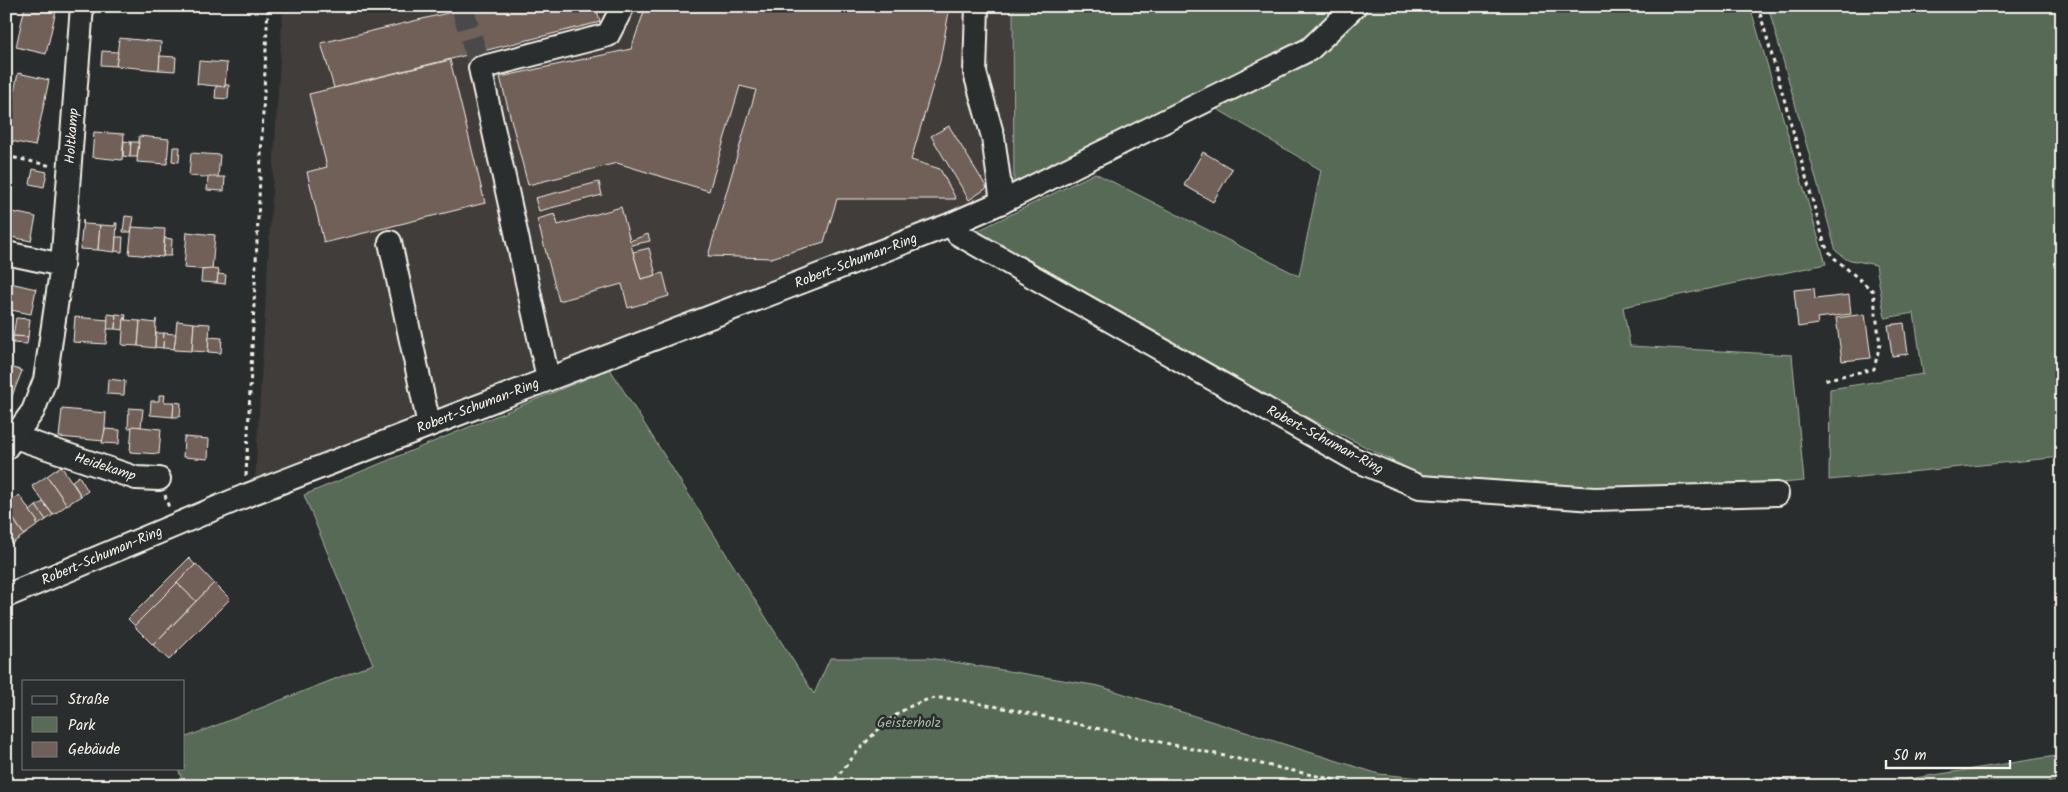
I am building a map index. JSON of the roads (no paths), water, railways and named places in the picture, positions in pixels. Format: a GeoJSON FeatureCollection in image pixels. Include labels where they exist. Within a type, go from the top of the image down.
{"type":"FeatureCollection","features":[{"type":"Feature","properties":{"kind":"street","name":"Holtkamp"},"geometry":{"type":"LineString","coordinates":[[9,440],[33,411],[45,380],[62,265],[82,6]]}},
{"type":"Feature","properties":{"kind":"street"},"geometry":{"type":"LineString","coordinates":[[548,378],[480,68],[608,35],[624,6]]}},
{"type":"Feature","properties":{"kind":"street"},"geometry":{"type":"LineString","coordinates":[[977,6],[975,73],[993,137],[1002,202]]}},
{"type":"Feature","properties":{"kind":"street","name":"Robert-Schuman-Ring"},"geometry":{"type":"LineString","coordinates":[[6,596],[245,496],[952,224],[1002,202],[1310,49],[1355,6]]}},
{"type":"Feature","properties":{"kind":"street","name":"Robert-Schuman-Ring"},"geometry":{"type":"LineString","coordinates":[[952,224],[958,234],[1354,459],[1420,487],[1594,499],[1777,494]]}},
{"type":"Feature","properties":{"kind":"street"},"geometry":{"type":"LineString","coordinates":[[390,242],[429,425]]}},
{"type":"Feature","properties":{"kind":"street"},"geometry":{"type":"LineString","coordinates":[[6,253],[62,265]]}},
{"type":"Feature","properties":{"kind":"street","name":"Heidekamp"},"geometry":{"type":"LineString","coordinates":[[9,440],[136,478],[159,479]]}},
{"type":"Feature","properties":{"kind":"tunnel"},"geometry":{"type":"LineString","coordinates":[[462,6],[480,68]]}},
{"type":"Feature","properties":{"kind":"park label","name":"Geisterholz"},"geometry":{"type":"Point","coordinates":[909,723]}}]}
